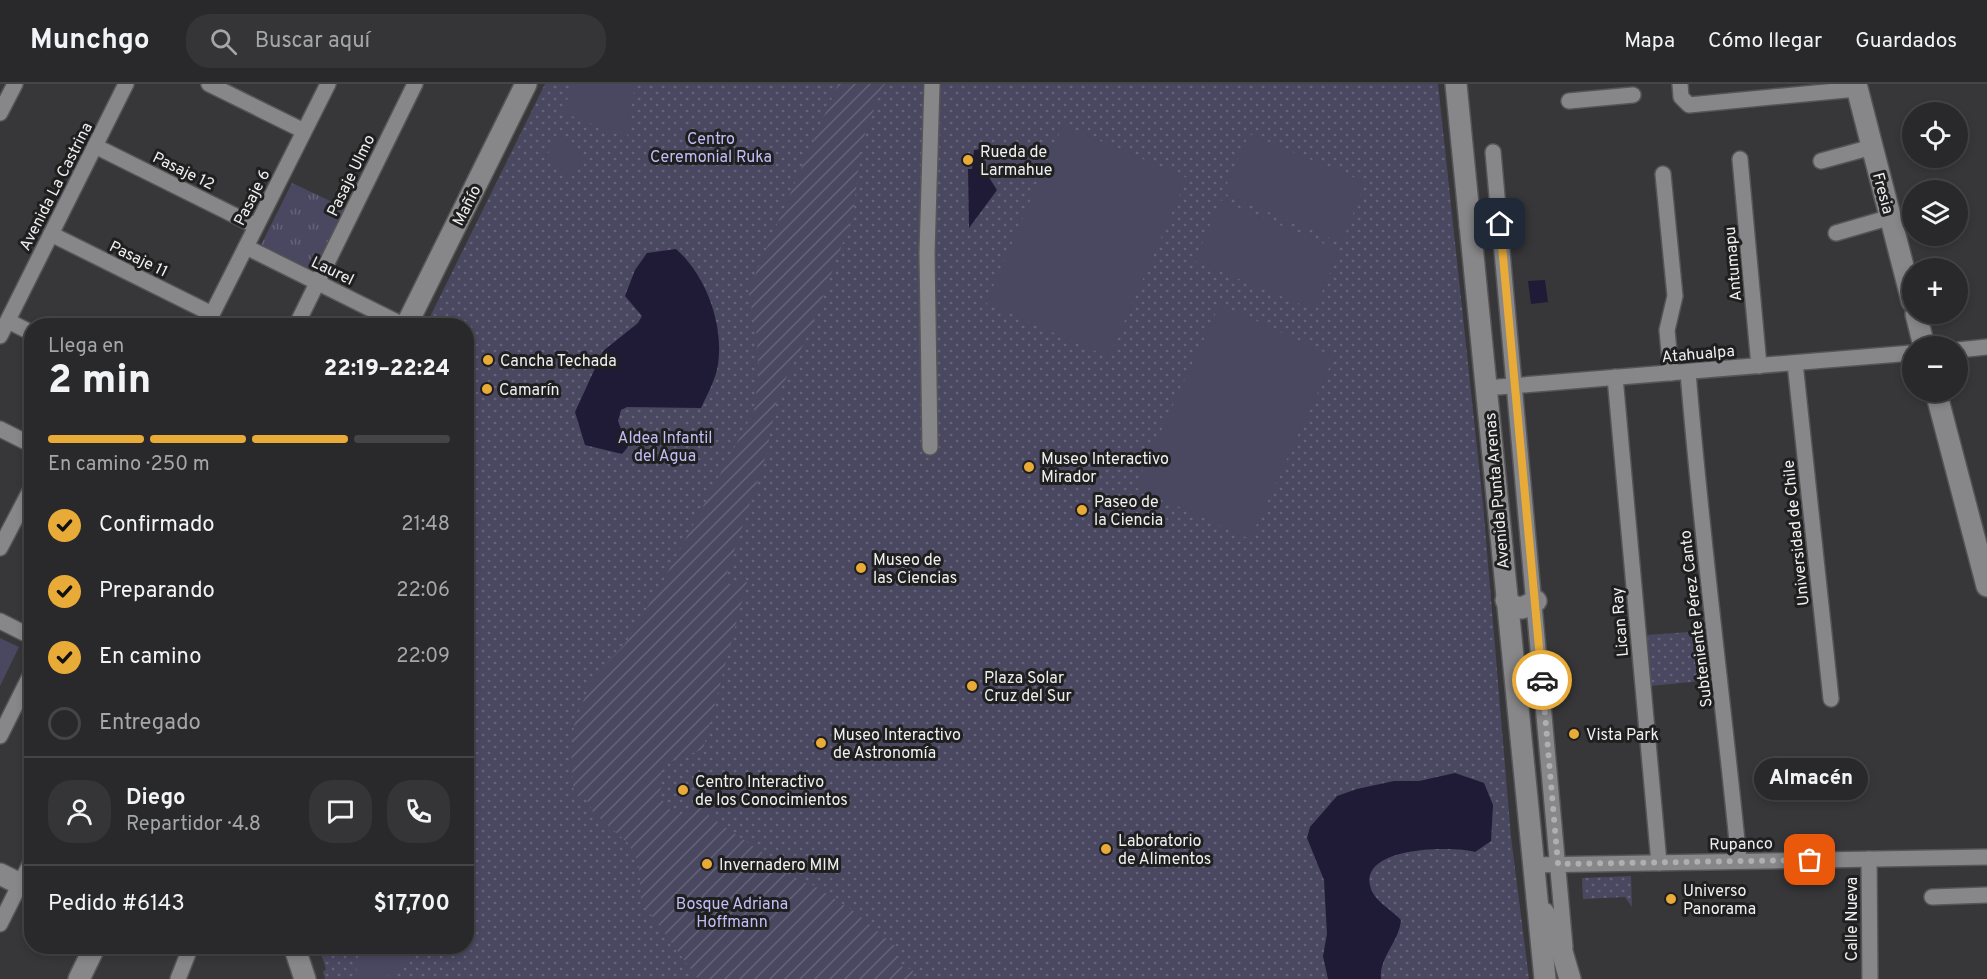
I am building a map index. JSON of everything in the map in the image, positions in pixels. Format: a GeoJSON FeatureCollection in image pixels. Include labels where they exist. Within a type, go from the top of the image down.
{"type":"FeatureCollection","features":[{"type":"Feature","properties":{"kind":"main road","name":"Mañío"},"geometry":{"type":"LineString","coordinates":[[409,318],[526,84]]}},
{"type":"Feature","properties":{"kind":"main road","name":"Avenida Punta Arenas"},"geometry":{"type":"LineString","coordinates":[[1456,84],[1545,979]]}},
{"type":"Feature","properties":{"kind":"main road","name":"Fresia"},"geometry":{"type":"LineString","coordinates":[[1857,86],[1902,262]]}},
{"type":"Feature","properties":{"kind":"main road"},"geometry":{"type":"LineString","coordinates":[[1470,226],[1500,224]]}},
{"type":"Feature","properties":{"kind":"main road"},"geometry":{"type":"LineString","coordinates":[[1939,402],[1987,586]]}},
{"type":"Feature","properties":{"kind":"main road"},"geometry":{"type":"LineString","coordinates":[[1506,600],[1513,606],[1522,608],[1536,601]]}},
{"type":"Feature","properties":{"kind":"main road"},"geometry":{"type":"LineString","coordinates":[[0,874],[24,886]]}},
{"type":"Feature","properties":{"kind":"main road","name":"Avenida Punta Arenas"},"geometry":{"type":"LineString","coordinates":[[1538,898],[1568,974]]}},
{"type":"Feature","properties":{"kind":"main road"},"geometry":{"type":"LineString","coordinates":[[79,979],[91,954]]}},
{"type":"Feature","properties":{"kind":"main road"},"geometry":{"type":"LineString","coordinates":[[297,954],[305,979]]}},
{"type":"Feature","properties":{"kind":"street"},"geometry":{"type":"LineString","coordinates":[[0,112],[15,84]]}},
{"type":"Feature","properties":{"kind":"street","name":"Avenida La Castrina"},"geometry":{"type":"LineString","coordinates":[[0,336],[126,84]]}},
{"type":"Feature","properties":{"kind":"street"},"geometry":{"type":"LineString","coordinates":[[209,84],[304,131]]}},
{"type":"Feature","properties":{"kind":"street","name":"Pasaje 6"},"geometry":{"type":"LineString","coordinates":[[210,318],[328,84]]}},
{"type":"Feature","properties":{"kind":"street","name":"Pasaje Ulmo"},"geometry":{"type":"LineString","coordinates":[[300,318],[415,84]]}},
{"type":"Feature","properties":{"kind":"street"},"geometry":{"type":"LineString","coordinates":[[930,447],[927,253],[932,84]]}},
{"type":"Feature","properties":{"kind":"street"},"geometry":{"type":"LineString","coordinates":[[1680,84],[1683,102],[1689,105],[1857,86]]}},
{"type":"Feature","properties":{"kind":"street"},"geometry":{"type":"LineString","coordinates":[[1569,101],[1601,91],[1634,94]]}},
{"type":"Feature","properties":{"kind":"street","name":"Pasaje 12"},"geometry":{"type":"LineString","coordinates":[[95,146],[256,226]]}},
{"type":"Feature","properties":{"kind":"street"},"geometry":{"type":"LineString","coordinates":[[1821,160],[1872,147]]}},
{"type":"Feature","properties":{"kind":"street","name":"Avenida Punta Arenas"},"geometry":{"type":"LineString","coordinates":[[1493,152],[1536,601],[1568,974]]}},
{"type":"Feature","properties":{"kind":"street","name":"Antumapu"},"geometry":{"type":"LineString","coordinates":[[1740,159],[1759,366]]}},
{"type":"Feature","properties":{"kind":"street"},"geometry":{"type":"LineString","coordinates":[[1664,174],[1675,296],[1667,330],[1671,373]]}},
{"type":"Feature","properties":{"kind":"street"},"geometry":{"type":"LineString","coordinates":[[1836,233],[1891,217]]}},
{"type":"Feature","properties":{"kind":"street","name":"Pasaje 11"},"geometry":{"type":"LineString","coordinates":[[51,234],[205,318]]}},
{"type":"Feature","properties":{"kind":"street","name":"Laurel"},"geometry":{"type":"LineString","coordinates":[[246,247],[389,318]]}},
{"type":"Feature","properties":{"kind":"street"},"geometry":{"type":"LineString","coordinates":[[8,321],[24,329]]}},
{"type":"Feature","properties":{"kind":"street"},"geometry":{"type":"LineString","coordinates":[[1968,349],[1987,348]]}},
{"type":"Feature","properties":{"kind":"street","name":"Atahualpa"},"geometry":{"type":"LineString","coordinates":[[1486,388],[1902,354]]}},
{"type":"Feature","properties":{"kind":"street","name":"Universidad de Chile"},"geometry":{"type":"LineString","coordinates":[[1795,363],[1831,699]]}},
{"type":"Feature","properties":{"kind":"street","name":"Subteniente Pérez Canto"},"geometry":{"type":"LineString","coordinates":[[1688,372],[1710,604],[1721,680],[1739,861]]}},
{"type":"Feature","properties":{"kind":"street","name":"Lican Ray"},"geometry":{"type":"LineString","coordinates":[[1615,377],[1659,863]]}},
{"type":"Feature","properties":{"kind":"street"},"geometry":{"type":"LineString","coordinates":[[0,429],[24,441]]}},
{"type":"Feature","properties":{"kind":"street"},"geometry":{"type":"LineString","coordinates":[[0,548],[24,502]]}},
{"type":"Feature","properties":{"kind":"street"},"geometry":{"type":"LineString","coordinates":[[0,621],[24,633]]}},
{"type":"Feature","properties":{"kind":"street"},"geometry":{"type":"LineString","coordinates":[[0,736],[24,697]]}},
{"type":"Feature","properties":{"kind":"street","name":"Rupanco"},"geometry":{"type":"LineString","coordinates":[[1532,865],[1987,857]]}},
{"type":"Feature","properties":{"kind":"street","name":"Calle Nueva"},"geometry":{"type":"LineString","coordinates":[[1869,859],[1870,979]]}},
{"type":"Feature","properties":{"kind":"street"},"geometry":{"type":"LineString","coordinates":[[0,924],[24,890]]}},
{"type":"Feature","properties":{"kind":"street"},"geometry":{"type":"LineString","coordinates":[[1932,897],[1987,895]]}},
{"type":"Feature","properties":{"kind":"street"},"geometry":{"type":"LineString","coordinates":[[178,979],[188,954]]}},
{"type":"Feature","properties":{"kind":"green space"},"geometry":{"type":"Polygon","coordinates":[[[545,84],[1438,84],[1483,504],[1511,837],[1529,979],[325,979],[323,972],[326,969],[321,954],[474,954],[474,318],[429,318],[545,84]]]}},
{"type":"Feature","properties":{"kind":"green space"},"geometry":{"type":"Polygon","coordinates":[[[574,84],[635,84],[627,138],[562,112],[574,84]]]}},
{"type":"Feature","properties":{"kind":"green space","name":"Bosque Adriana Hoffmann"},"geometry":{"type":"Polygon","coordinates":[[[838,84],[886,84],[882,87],[861,145],[853,215],[810,331],[778,394],[766,455],[723,585],[747,582],[703,749],[662,765],[660,797],[675,816],[708,803],[709,816],[773,860],[793,880],[813,885],[855,912],[897,948],[892,952],[903,968],[913,969],[913,979],[698,979],[641,901],[639,863],[628,843],[593,812],[586,799],[574,794],[571,764],[574,725],[592,679],[625,644],[662,583],[754,411],[759,371],[756,329],[748,291],[838,84]]]}},
{"type":"Feature","properties":{"kind":"green space"},"geometry":{"type":"Polygon","coordinates":[[[1063,125],[1187,178],[1109,357],[986,303],[1063,125]]]}},
{"type":"Feature","properties":{"kind":"green space"},"geometry":{"type":"Polygon","coordinates":[[[1249,134],[1365,182],[1342,243],[1223,193],[1249,134]]]}},
{"type":"Feature","properties":{"kind":"green space"},"geometry":{"type":"Polygon","coordinates":[[[562,137],[584,156],[567,177],[544,158],[562,137]]]}},
{"type":"Feature","properties":{"kind":"green space"},"geometry":{"type":"Polygon","coordinates":[[[292,183],[345,208],[314,271],[261,245],[292,183]]]}},
{"type":"Feature","properties":{"kind":"green space"},"geometry":{"type":"Polygon","coordinates":[[[1220,200],[1339,250],[1315,310],[1195,261],[1220,200]]]}},
{"type":"Feature","properties":{"kind":"green space"},"geometry":{"type":"Polygon","coordinates":[[[1220,304],[1334,357],[1250,539],[1135,487],[1220,304]]]}},
{"type":"Feature","properties":{"kind":"green space"},"geometry":{"type":"Polygon","coordinates":[[[1704,631],[1711,680],[1650,686],[1647,635],[1704,631]]]}},
{"type":"Feature","properties":{"kind":"green space"},"geometry":{"type":"Polygon","coordinates":[[[0,638],[19,647],[0,686],[0,638]]]}},
{"type":"Feature","properties":{"kind":"green space"},"geometry":{"type":"Polygon","coordinates":[[[1631,876],[1632,907],[1625,897],[1583,899],[1582,878],[1631,876]]]}},
{"type":"Feature","properties":{"kind":"green space"},"geometry":{"type":"Polygon","coordinates":[[[361,954],[410,954],[393,973],[381,978],[364,979],[353,964],[361,954]]]}},
{"type":"Feature","properties":{"kind":"shaded area"},"geometry":{"type":"Polygon","coordinates":[[[981,149],[983,168],[997,190],[969,228],[968,169],[972,169],[974,150],[981,149]]]}},
{"type":"Feature","properties":{"kind":"shaded area"},"geometry":{"type":"Polygon","coordinates":[[[676,249],[696,272],[704,287],[718,333],[718,364],[701,408],[627,407],[621,410],[618,421],[628,447],[622,454],[585,445],[575,412],[603,351],[638,323],[642,316],[625,296],[635,270],[647,253],[676,249]]]}},
{"type":"Feature","properties":{"kind":"shaded area"},"geometry":{"type":"Polygon","coordinates":[[[1545,280],[1548,302],[1531,304],[1528,281],[1545,280]]]}},
{"type":"Feature","properties":{"kind":"shaded area"},"geometry":{"type":"Polygon","coordinates":[[[1455,773],[1484,783],[1493,805],[1491,841],[1475,852],[1448,849],[1411,852],[1394,856],[1380,863],[1371,872],[1372,891],[1378,900],[1401,920],[1397,935],[1383,964],[1381,979],[1328,979],[1323,956],[1327,934],[1324,880],[1307,838],[1310,827],[1337,796],[1394,781],[1419,781],[1455,773]]]}},
{"type":"Feature","properties":{"kind":"way so far"},"geometry":{"type":"LineString","coordinates":[[1542,680],[1558,864],[1810,860]]}},
{"type":"Feature","properties":{"kind":"place","name":"Rueda de Larmahue"},"geometry":{"type":"Point","coordinates":[968,160]}},
{"type":"Feature","properties":{"kind":"place","name":"Cancha Techada"},"geometry":{"type":"Point","coordinates":[488,360]}},
{"type":"Feature","properties":{"kind":"place","name":"Camarín"},"geometry":{"type":"Point","coordinates":[487,389]}},
{"type":"Feature","properties":{"kind":"place","name":"Museo Interactivo Mirador"},"geometry":{"type":"Point","coordinates":[1029,467]}},
{"type":"Feature","properties":{"kind":"place","name":"Paseo de la Ciencia"},"geometry":{"type":"Point","coordinates":[1082,510]}},
{"type":"Feature","properties":{"kind":"place","name":"Museo de las Ciencias"},"geometry":{"type":"Point","coordinates":[861,568]}},
{"type":"Feature","properties":{"kind":"place","name":"Plaza Solar Cruz del Sur"},"geometry":{"type":"Point","coordinates":[972,686]}},
{"type":"Feature","properties":{"kind":"place","name":"Vista Park"},"geometry":{"type":"Point","coordinates":[1574,734]}},
{"type":"Feature","properties":{"kind":"place","name":"Museo Interactivo de Astronomía"},"geometry":{"type":"Point","coordinates":[821,743]}},
{"type":"Feature","properties":{"kind":"place","name":"Centro Interactivo de los Conocimientos"},"geometry":{"type":"Point","coordinates":[683,790]}},
{"type":"Feature","properties":{"kind":"place","name":"Laboratorio de Alimentos"},"geometry":{"type":"Point","coordinates":[1106,849]}},
{"type":"Feature","properties":{"kind":"place","name":"Almacén"},"geometry":{"type":"Point","coordinates":[1810,860]}},
{"type":"Feature","properties":{"kind":"place","name":"Invernadero MIM"},"geometry":{"type":"Point","coordinates":[707,864]}},
{"type":"Feature","properties":{"kind":"place","name":"Universo Panorama"},"geometry":{"type":"Point","coordinates":[1671,899]}},
{"type":"Feature","properties":{"kind":"route"},"geometry":{"type":"LineString","coordinates":[[1500,224],[1542,680]]}},
{"type":"Feature","properties":{"kind":"park label","name":"Centro Ceremonial Ruka"},"geometry":{"type":"Point","coordinates":[711,147]}},
{"type":"Feature","properties":{"kind":"park label","name":"Aldea Infantil del Agua"},"geometry":{"type":"Point","coordinates":[665,446]}}]}
